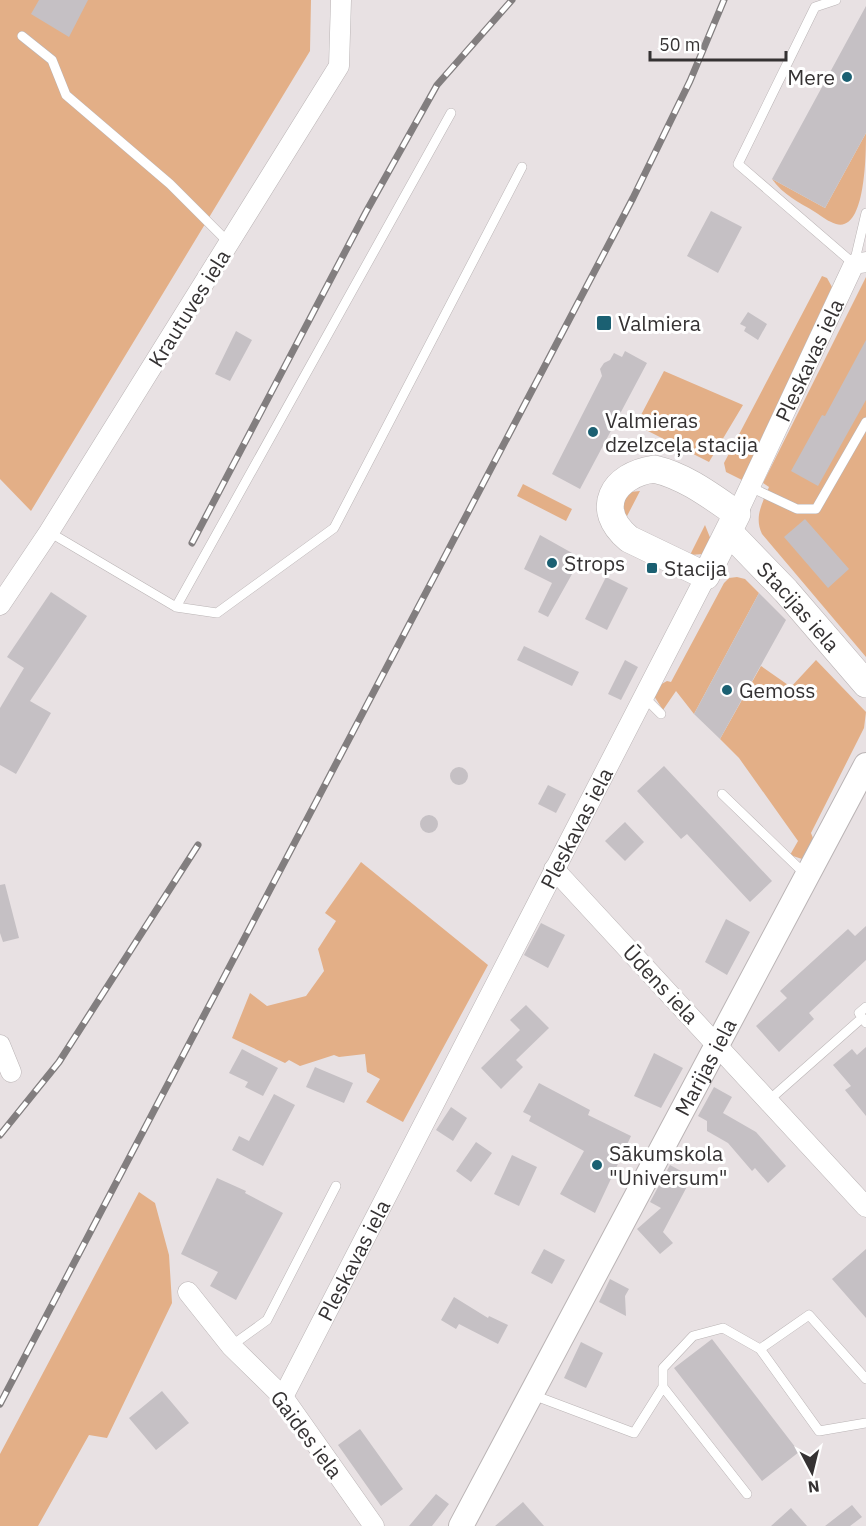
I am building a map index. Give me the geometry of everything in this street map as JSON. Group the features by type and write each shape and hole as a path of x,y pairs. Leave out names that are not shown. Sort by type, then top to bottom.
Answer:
{"main road":[{"name":"Stacijas iela","path":"706,576 629,539 618,530 610,510 616,486 626,477 640,471 654,469 669,472 703,490 866,684"},
{"name":"Pleskavas iela","path":"706,576 733,523"}],"street":[{"name":"Krautuves iela","path":"0,603 49,532 339,66 341,0"},
{"name":"Pleskavas iela","path":"733,523 860,263"},
{"name":"Pleskavas iela","path":"283,1397 706,576"},
{"name":"Marijas iela","path":"461,1526 866,765"},
{"name":"Ūdens iela","path":"554,869 866,1206"},
{"path":"0,1045 11,1072"},
{"name":"Gaides iela","path":"188,1292 231,1346 283,1397 374,1526"}],"lane":[{"path":"836,0 815,7 738,164 860,263"},
{"path":"22,36 52,60 66,95 170,184 229,243"},
{"path":"176,607 451,113"},
{"path":"49,532 176,607 217,613 334,528 522,167"},
{"path":"860,263 866,216"},
{"path":"750,487 797,509 816,509 866,422"},
{"path":"644,697 661,714"},
{"path":"722,794 807,876"},
{"path":"768,1101 864,1020 859,1013 866,1007"},
{"path":"231,1346 267,1320 336,1186"},
{"path":"760,1349 809,1315 866,1379"},
{"path":"531,1395 634,1433 663,1387 663,1368 693,1336 723,1328 760,1349 819,1431 866,1423"},
{"path":"663,1387 747,1494"}],"shaded area":[{"path":"0,0 311,0 310,51 31,511 0,479"},
{"path":"866,133 866,156 859,204 853,216 846,223 836,224 825,219 786,194 772,179 825,208"},
{"path":"822,276 827,278 832,287 742,480 726,472 724,463"},
{"path":"866,277 866,657 762,534 759,516 769,487 763,483"},
{"path":"664,371 743,405 709,462 646,430 640,423 641,415"},
{"path":"523,484 572,509 566,521 517,496"},
{"path":"640,491 625,520 621,504 630,492"},
{"path":"705,525 711,540 703,554 690,555"},
{"path":"729,578 745,579 759,593 694,714 676,691 663,710 654,696 658,686 667,681 671,682 724,583"},
{"path":"816,660 866,712 864,728 811,833 816,846 805,860 790,855 798,841 739,758 720,739 761,666 791,687"},
{"path":"361,862 488,965 403,1122 366,1102 380,1079 367,1072 365,1054 339,1057 334,1055 300,1066 289,1060 285,1063 232,1038 250,993 267,1006 306,996 324,971 318,949 336,921 325,913"},
{"path":"139,1192 155,1203 169,1255 172,1303 107,1438 89,1435 38,1526 0,1526 0,1454"}],"building":[{"path":"39,0 88,0 69,37 31,14"},
{"name":"Mere","path":"866,6 866,133 825,208 772,179"},
{"path":"711,211 742,227 718,273 687,256"},
{"path":"748,312 767,324 758,340 744,331 746,327 740,324"},
{"path":"236,331 252,340 230,381 215,374"},
{"path":"866,340 866,400 818,486 791,471 822,415 825,416"},
{"name":"Valmieras dzelzceļa stacija","path":"625,351 647,363 580,489 552,474 602,376 600,369 614,353 622,357"},
{"path":"805,519 849,569 828,588 784,537"},
{"name":"Strops","path":"540,535 581,558 548,617 538,612 552,583 524,569"},
{"path":"606,577 628,588 607,630 585,619"},
{"path":"51,592 87,616 30,701 51,713 16,774 0,765 0,708 24,668 7,657"},
{"name":"Gemoss","path":"759,593 786,620 720,739 694,714"},
{"path":"524,646 579,672 572,686 517,660"},
{"path":"625,660 638,667 621,700 608,694"},
{"path":"664,766 772,881 750,902 687,834 681,839 637,791"},
{"path":"459,767 465,770 468,776 465,782 459,785 453,782 450,776 453,770"},
{"path":"548,785 566,794 556,813 538,804"},
{"path":"429,815 435,818 438,824 435,830 429,833 423,830 420,824 423,818"},
{"path":"625,822 644,842 625,861 605,841"},
{"path":"5,884 19,938 3,942 0,933 0,885"},
{"path":"726,919 750,932 727,975 705,962"},
{"path":"541,923 565,935 548,968 524,955"},
{"path":"866,926 866,960 809,1013 814,1019 779,1052 756,1026 787,998 780,991 848,929 855,936"},
{"path":"526,1005 549,1028 516,1060 523,1067 501,1089 481,1068 520,1030 510,1020"},
{"path":"866,1047 866,1116 845,1090 851,1086 833,1065 852,1049 857,1055"},
{"path":"242,1049 278,1068 263,1096 245,1087 248,1082 229,1073"},
{"path":"654,1053 683,1068 661,1108 634,1096"},
{"path":"315,1067 353,1083 344,1103 306,1087"},
{"path":"539,1083 590,1110 588,1115 631,1136 595,1213 560,1194 584,1151 529,1121 531,1116 523,1112"},
{"path":"714,1087 732,1097 723,1113 756,1132 786,1166 768,1183 755,1168 752,1171 728,1143 707,1131 707,1121 698,1116"},
{"path":"274,1094 295,1105 263,1166 232,1150 239,1136 249,1141"},
{"path":"451,1107 467,1118 453,1141 436,1130"},
{"path":"476,1142 492,1153 471,1182 456,1171"},
{"path":"512,1155 537,1167 519,1206 494,1194"},
{"path":"670,1165 692,1177 663,1232 673,1243 660,1254 637,1229 661,1208 650,1202"},
{"path":"217,1178 246,1191 245,1193 283,1213 236,1300 210,1286 218,1272 181,1254"},
{"path":"544,1249 565,1260 552,1284 531,1273"},
{"path":"866,1249 866,1318 832,1279"},
{"path":"610,1279 629,1289 625,1296 626,1316 599,1302"},
{"path":"454,1297 488,1318 489,1316 508,1325 498,1344 459,1324 456,1329 441,1320"},
{"path":"712,1339 799,1452 762,1481 674,1368"},
{"path":"581,1342 603,1353 586,1388 564,1378"},
{"path":"162,1391 189,1423 156,1450 129,1418"},
{"path":"360,1429 403,1489 381,1506 338,1445"},
{"path":"436,1494 449,1504 432,1526 409,1526"},
{"path":"523,1502 544,1526 495,1526"},
{"path":"852,1505 862,1517 850,1526 825,1526"},
{"path":"791,1508 807,1526 771,1526"}],"railway":[{"path":"192,543 366,212 437,85 512,0"},
{"path":"0,1404 633,198 690,81 724,0"},
{"path":"0,1135 59,1062 198,845"}],"place":[{"name":"Mere","path":"847,77"},
{"name":"Valmiera","path":"604,323"},
{"name":"Valmieras dzelzceļa stacija","path":"593,432"},
{"name":"Strops","path":"552,563"},
{"name":"Stacija","path":"652,568"},
{"name":"Gemoss","path":"727,690"},
{"name":"Sākumskola \"Universum\"","path":"597,1165"}]}
